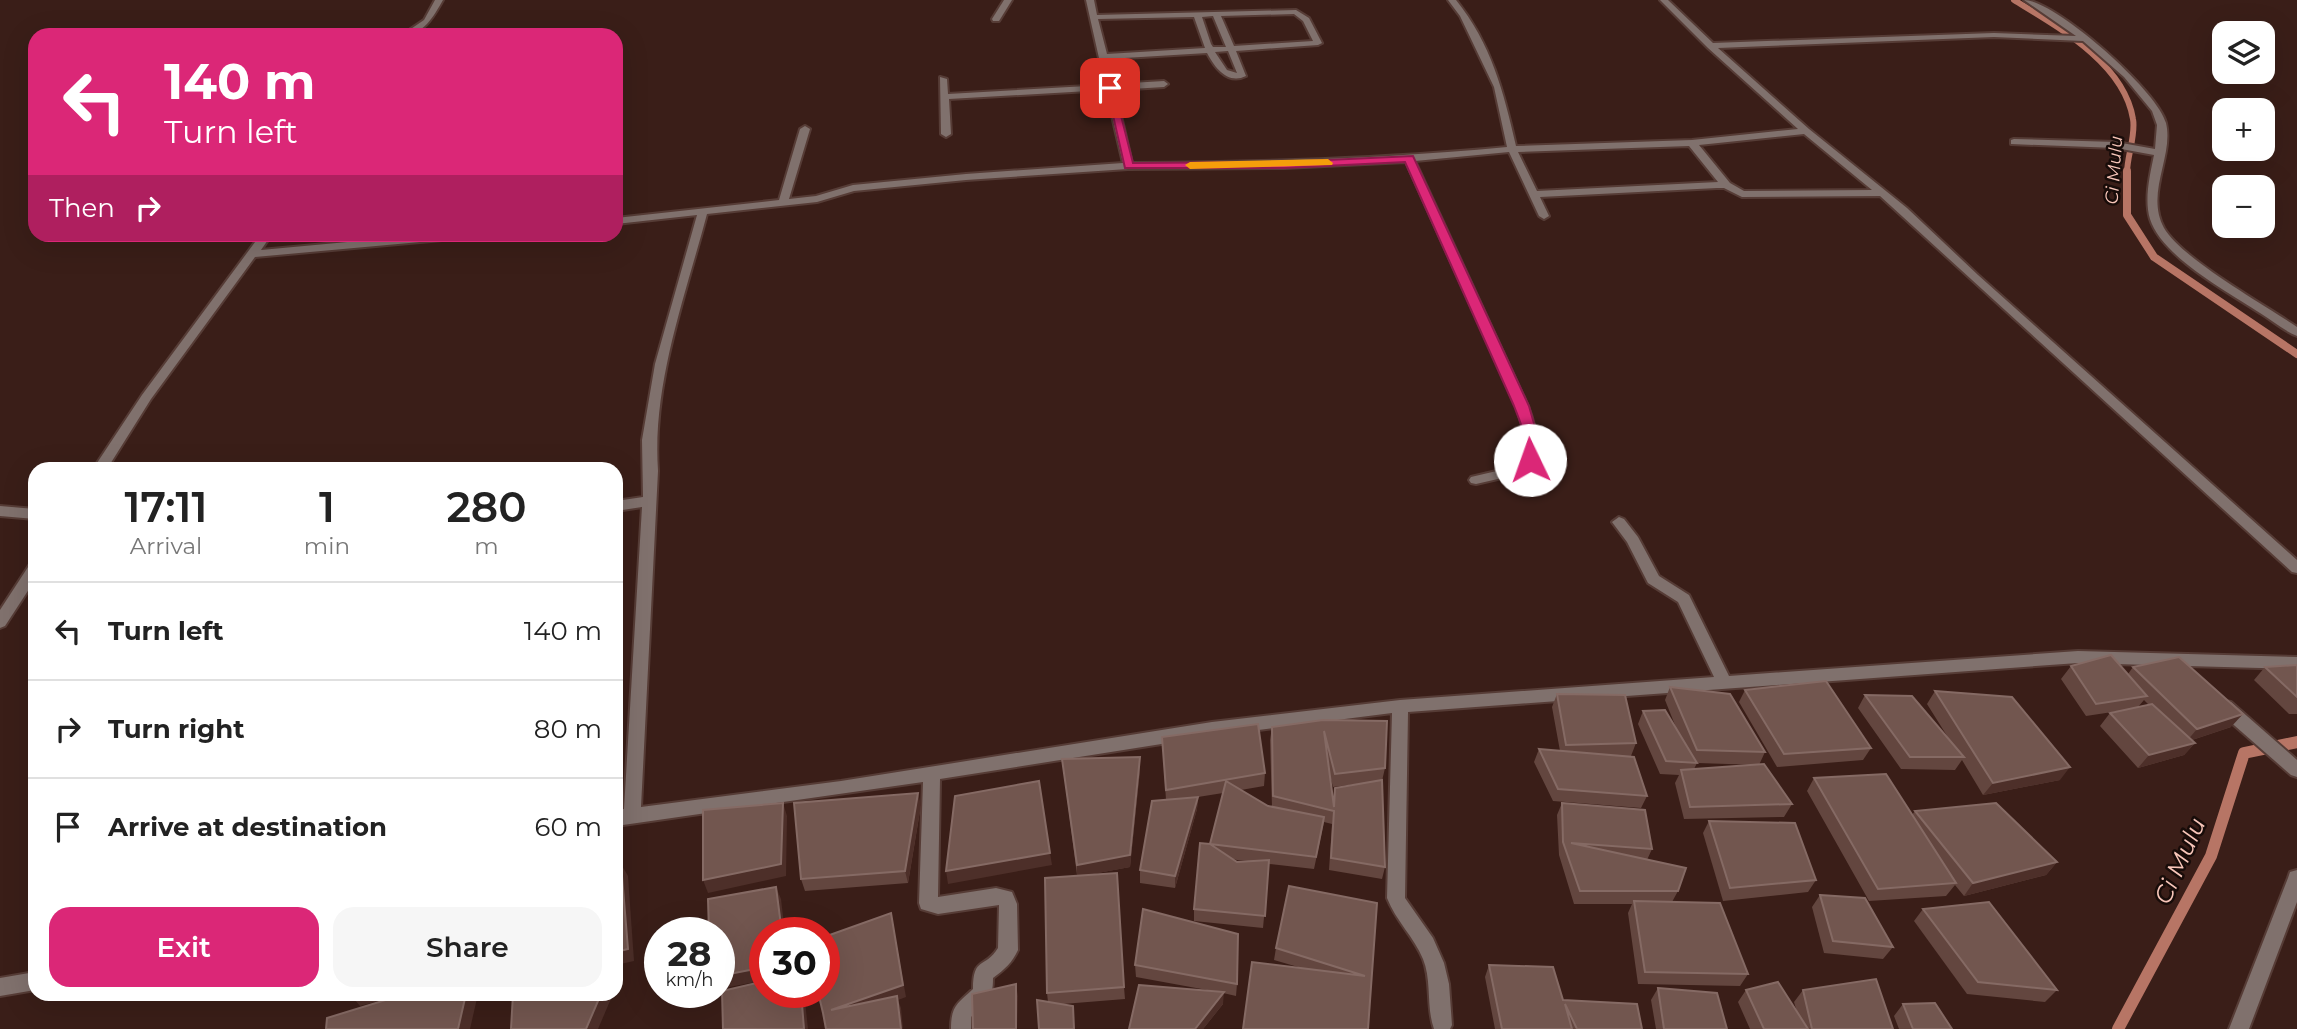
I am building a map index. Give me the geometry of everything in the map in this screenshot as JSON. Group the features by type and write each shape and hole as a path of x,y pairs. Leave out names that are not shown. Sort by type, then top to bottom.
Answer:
{"street":[{"path":"416,28 427,20 439,0"},
{"path":"996,19 1008,0"},
{"path":"1090,0 1128,166"},
{"path":"1452,0 1473,31 1498,87 1512,149 1544,216"},
{"path":"1664,0 1710,46 1806,131 1883,192 2297,568"},
{"path":"2028,0 2088,40 2156,107 2162,123 2153,195 2161,232 2188,256 2297,332"},
{"path":"2039,5 2050,0"},
{"path":"1093,17 1298,12 1318,43 1104,57"},
{"path":"1198,14 1211,51 1228,76 1242,76 1216,14"},
{"path":"1710,46 1994,35 2088,40"},
{"path":"943,79 946,134"},
{"path":"945,97 1164,85"},
{"path":"783,203 805,129"},
{"path":"623,220 824,198 853,188 1128,166 1284,165 1409,159 1512,149 1692,143 1806,131"},
{"path":"2014,142 2116,145 2159,153"},
{"path":"1692,143 1726,185 1742,194 1883,192"},
{"path":"1409,159 1522,406 1532,436 1534,448 1523,469 1476,480"},
{"path":"1535,194 1726,185"},
{"path":"703,211 661,364 649,440 649,501 624,817 932,774 1212,729 1400,706 2078,656 2297,663"},
{"path":"105,462 146,398 262,242"},
{"path":"254,254 387,242"},
{"path":"623,505 649,501"},
{"path":"0,512 28,514"},
{"path":"1619,522 1633,540 1653,579 1684,599 1724,682"},
{"path":"0,622 28,579"},
{"path":"2172,659 2191,676"},
{"path":"2214,696 2297,770"},
{"path":"1400,706 1396,898 1402,916 1427,945 1438,972 1442,1025"},
{"path":"932,774 928,903 938,906 996,896 1005,898 1008,904 1009,950 1002,960 983,973 984,993 961,1013 961,1029"},
{"path":"2239,1029 2297,878"},
{"path":"0,987 28,982"}],"building":[{"path":"2111,655 2147,696 2096,704 2071,666"},
{"path":"2179,657 2243,714 2197,729 2133,667"},
{"path":"2297,665 2297,697 2265,667"},
{"path":"1826,681 1871,748 1784,754 1745,690"},
{"path":"1670,687 1730,694 1765,752 1697,750"},
{"path":"1935,691 2012,697 2070,767 1993,783"},
{"path":"1557,694 1625,695 1636,743 1566,745"},
{"path":"1865,695 1912,696 1964,757 1910,757"},
{"path":"2152,704 2195,743 2149,755 2110,713"},
{"path":"1665,710 1697,763 1666,761 1643,711"},
{"path":"1323,720 1387,721 1385,768 1335,774 1324,731 1334,807 1335,788 1382,780 1385,867 1331,858 1334,811 1273,796 1272,727"},
{"path":"1258,724 1265,773 1166,790 1162,737"},
{"path":"1539,749 1634,757 1647,796 1558,789"},
{"path":"1140,757 1130,855 1077,865 1062,759"},
{"path":"1764,764 1792,804 1690,807 1681,770"},
{"path":"1886,774 1956,883 1878,889 1814,778"},
{"path":"1039,781 1050,853 946,871 955,796"},
{"path":"1226,781 1268,806 1324,817 1316,857 1210,844"},
{"path":"918,793 905,871 801,879 794,803"},
{"path":"1198,797 1175,876 1140,870 1152,801"},
{"path":"783,803 781,864 703,880 703,810"},
{"path":"1562,803 1645,810 1652,849 1571,843 1686,868 1678,891 1580,891 1563,842"},
{"path":"1996,803 2057,862 1973,883 1915,811"},
{"path":"1709,821 1795,823 1816,880 1730,888"},
{"path":"1200,843 1210,844 1237,862 1269,860 1265,916 1194,909"},
{"path":"1117,873 1124,987 1047,993 1045,878"},
{"path":"1289,886 1377,903 1368,1029 1243,1029 1252,962 1365,976 1276,948"},
{"path":"776,887 780,917 749,917 749,970 735,973 735,917 709,917 708,899"},
{"path":"623,888 628,949 623,950"},
{"path":"1820,895 1865,898 1893,947 1833,941"},
{"path":"1634,901 1720,903 1748,974 1645,972"},
{"path":"1989,902 2057,990 1978,982 1923,909"},
{"path":"1143,909 1238,934 1237,984 1135,965"},
{"path":"891,913 903,985 840,1007 840,931"},
{"path":"1489,965 1553,967 1563,1000 1637,1004 1642,1029 1577,1029 1565,1004 1572,1029 1502,1029"},
{"path":"1876,979 1893,1029 1812,1029 1803,990"},
{"path":"1778,982 1808,1029 1764,1029 1746,990"},
{"path":"1016,984 1016,1029 973,1029 972,994"},
{"path":"749,985 749,1008 802,1008 804,1029 723,1029 722,1008 735,1008 735,988"},
{"path":"1139,985 1224,992 1195,1029 1129,1029"},
{"path":"1658,988 1717,993 1727,1029 1664,1029"},
{"path":"897,996 901,1029 826,1029 821,1008 837,1008 831,1010"},
{"path":"1037,1000 1073,1006 1074,1029 1039,1029"},
{"path":"382,1001 464,1001 458,1029 326,1029 327,1018"},
{"path":"513,1001 598,1001 586,1029 511,1029"},
{"path":"1935,1003 1952,1029 1913,1029 1903,1004"}],"waterway":[{"name":"Ci Mulu","path":"2014,0 2087,49 2117,81 2127,99 2133,119 2127,173"},
{"name":"Ci Mulu","path":"2127,173 2127,215 2154,257 2297,354"},
{"name":"Ci Mulu","path":"2118,1029 2211,856 2244,753 2297,742"}],"slow traffic":[{"path":"1190,165 1328,163"}],"route":[{"path":"1110,88 1128,166 1284,165 1409,159 1522,406 1534,448 1530,460"}]}
